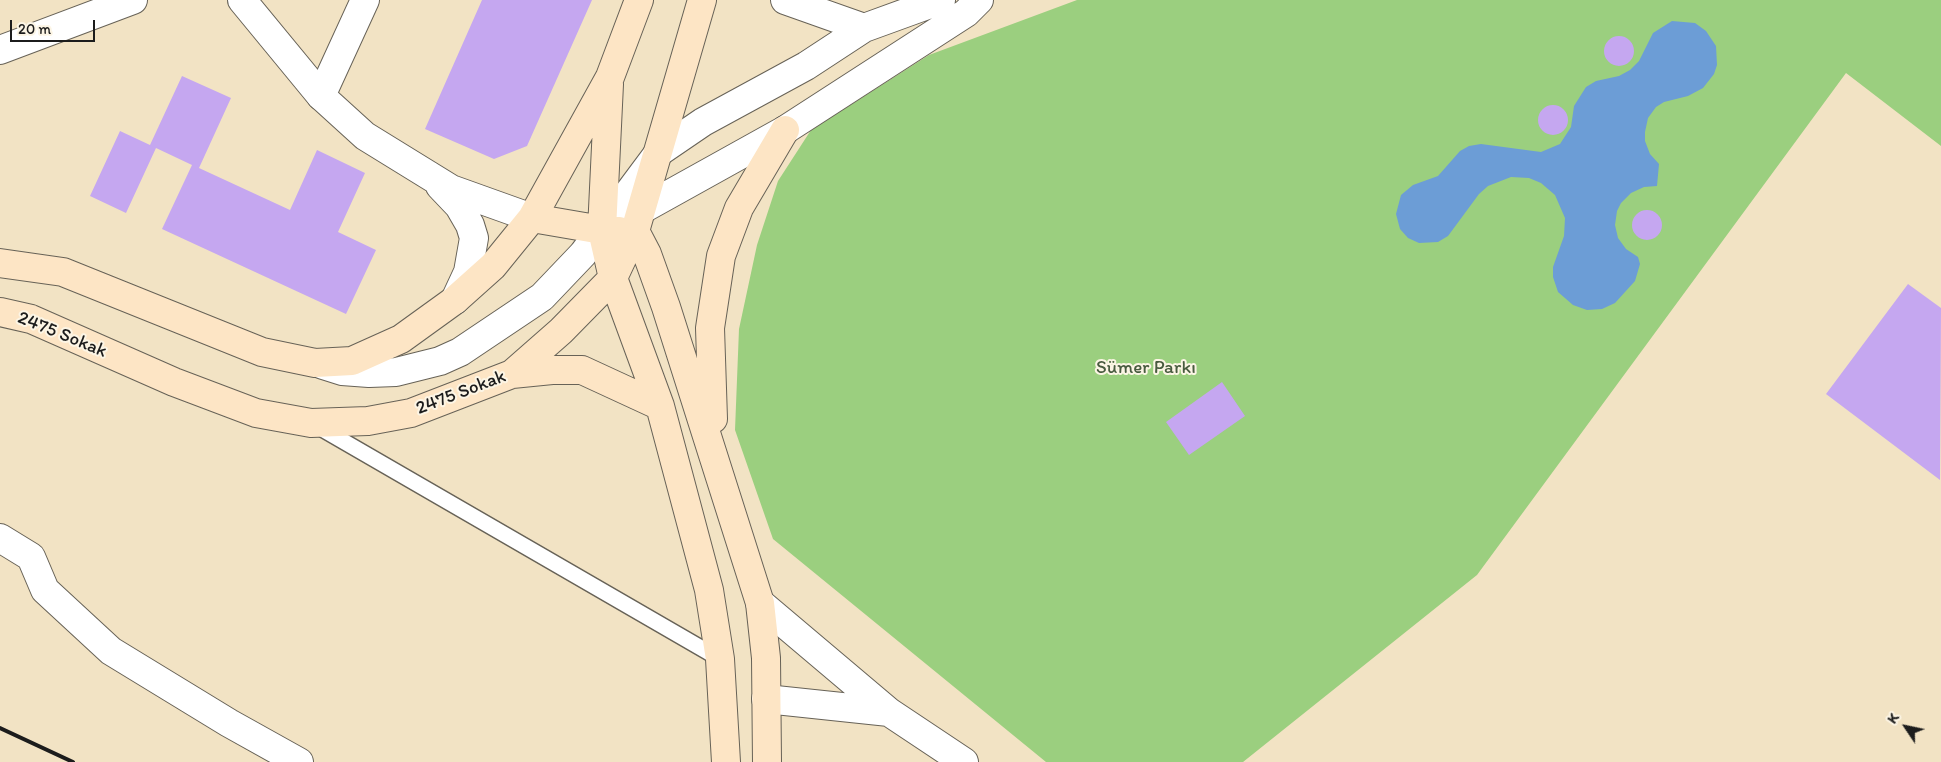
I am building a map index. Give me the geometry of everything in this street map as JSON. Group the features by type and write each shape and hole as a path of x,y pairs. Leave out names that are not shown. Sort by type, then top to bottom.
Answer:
{"main road":[{"path":"0,263 63,272 262,352 315,364 352,361 401,339 455,300 493,266 532,218 610,77 639,0"},
{"name":"2475 Sokak","path":"0,312 31,319 174,382 256,413 312,423 368,421 411,413 512,374 561,331 613,278 638,220 702,0"},
{"path":"610,77 602,230 613,278 660,406 709,590 720,659 726,762"},
{"path":"717,465 710,396 710,328 721,256 739,208 785,130"},
{"path":"532,218 602,230 638,220 647,254 666,307 760,603 766,658 767,762"},
{"path":"512,374 552,370 582,370 660,406"}],"street":[{"path":"0,50 133,0"},
{"path":"242,0 321,96 365,136 452,189 532,218"},
{"path":"321,96 365,0"},
{"path":"785,0 864,28"},
{"path":"638,220 785,130 966,13 979,0"},
{"path":"315,364 360,372 396,372 440,361 460,352 542,297 583,254 659,152 704,122 806,66 864,28 935,1"},
{"path":"432,178 459,206 470,224 474,238 468,272 455,300"},
{"path":"0,538 31,557 45,590 111,651 229,723 299,762"},
{"path":"760,603 889,712 964,762"},
{"path":"766,699 889,712"}],"lane":[{"path":"312,423 720,659"}],"green space":[{"name":"Sümer Parkı","path":"1077,0 1941,0 1941,146 1846,73 1477,575 1243,762 1046,762 773,539 735,430 739,329 757,245 778,181 811,130 929,55"}],"water":[{"path":"1672,21 1695,23 1706,31 1716,46 1717,65 1714,74 1703,88 1688,96 1664,102 1656,107 1648,118 1645,141 1650,154 1659,164 1657,186 1644,187 1631,193 1621,203 1617,211 1615,225 1618,238 1626,249 1638,257 1640,264 1635,281 1615,303 1602,309 1587,310 1573,305 1558,292 1553,277 1553,267 1564,236 1565,218 1555,195 1541,183 1529,178 1511,177 1488,186 1479,194 1448,236 1438,242 1419,243 1408,238 1400,229 1396,214 1401,195 1413,185 1438,176 1460,151 1469,146 1481,144 1541,152 1560,144 1571,127 1574,106 1586,87 1596,81 1619,76 1630,70 1639,61 1653,33"}],"building":[{"path":"482,0 592,0 527,146 494,159 425,129"},
{"path":"1619,36 1630,40 1634,51 1630,62 1619,66 1608,62 1604,51 1608,40"},
{"path":"182,76 231,98 199,168 290,210 317,150 365,173 338,232 376,250 346,314 162,229 192,165 156,148 126,213 90,196 120,131 150,145"},
{"path":"1553,105 1559,106 1567,114 1567,126 1559,134 1553,135 1547,134 1539,126 1538,120 1539,114 1547,106"},
{"path":"1647,210 1653,211 1661,219 1661,231 1653,239 1647,240 1641,239 1633,231 1632,225 1633,219 1641,211"},
{"path":"1908,284 1941,308 1940,480 1826,394"},
{"path":"1222,382 1245,416 1189,455 1166,422"}],"railway":[{"path":"0,728 73,762"}]}
